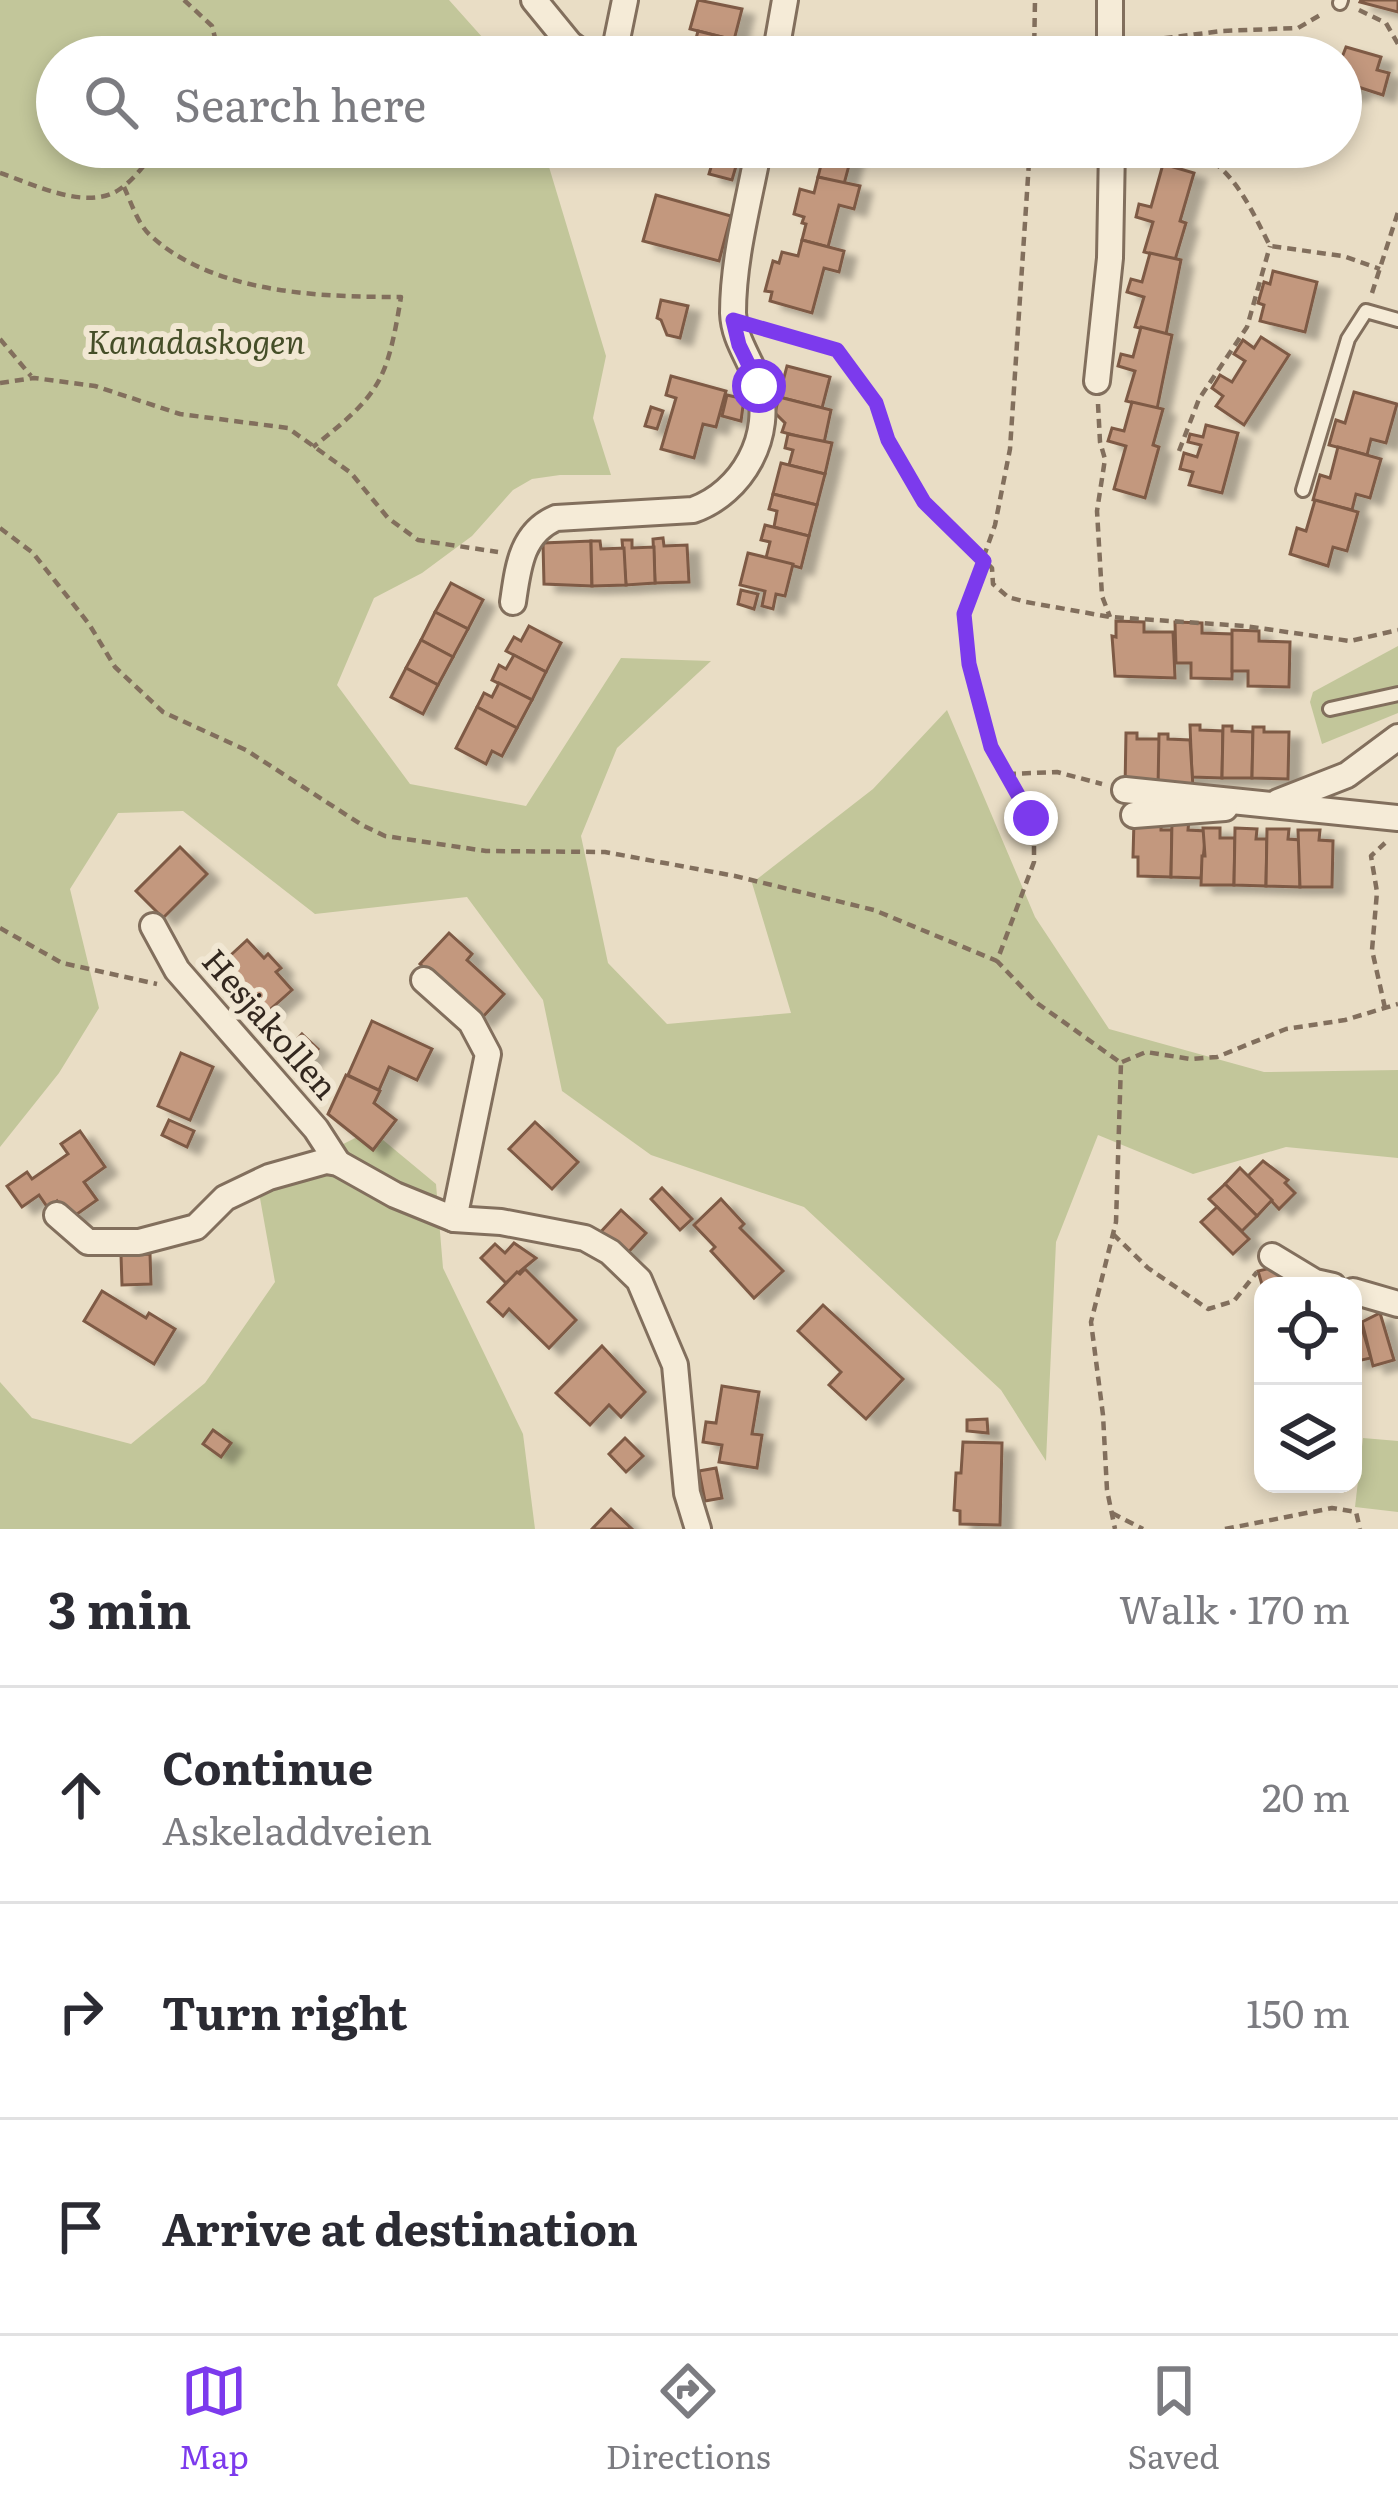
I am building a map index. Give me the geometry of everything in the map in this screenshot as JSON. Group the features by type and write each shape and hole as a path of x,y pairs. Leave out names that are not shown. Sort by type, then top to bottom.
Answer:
{"street":[{"path":"534,0 563,36"},
{"path":"618,36 625,0"},
{"path":"779,36 785,0"},
{"path":"1110,0 1110,36"},
{"path":"513,602 522,554 531,535 556,518 692,510 714,503 748,468 761,416 759,386 733,320 734,285 755,168"},
{"path":"1097,381 1110,258 1112,168"},
{"path":"1276,802 1347,775 1398,737"},
{"path":"1125,790 1398,818"},
{"path":"1134,815 1222,810 1232,803"},
{"name":"Hesjakollen","path":"153,926 178,970 316,1129 338,1163 395,1196 454,1219 501,1222 585,1238 610,1252 640,1280 675,1365 687,1493 698,1529"},
{"path":"424,980 471,1022 488,1054 454,1219"},
{"path":"57,1215 88,1242 139,1242 196,1227 225,1198 269,1177 326,1161 338,1163"},
{"path":"1272,1256 1307,1277"},
{"path":"1362,1294 1398,1304"}],"lane":[{"path":"1303,490 1348,339 1366,311 1398,320"},
{"path":"1330,710 1398,694"}],"path":[{"path":"184,0 212,26 215,36"},
{"path":"1034,36 1035,0"},
{"path":"1194,36 1298,28 1341,2 1386,23 1398,44"},
{"path":"0,173 86,199 109,196 141,168"},
{"path":"997,962 1035,850 1027,807 986,734 964,626 1012,436 1029,168"},
{"path":"1179,451 1199,399 1247,327 1270,246 1223,168"},
{"path":"124,187 147,233 181,258 256,287 334,297 401,297 383,378 357,412 313,447"},
{"path":"1366,311 1398,212"},
{"path":"1270,246 1343,256 1380,269"},
{"path":"733,320 837,350 876,403 888,440 924,502 992,568 993,584 1008,597 1110,616 1245,626 1350,641 1398,630"},
{"path":"0,339 34,378"},
{"path":"0,383 34,378 94,386 180,414 288,428 351,473 388,518 418,540 522,554"},
{"path":"1097,381 1105,459 1097,511 1102,596 1110,616"},
{"path":"0,528 33,553 89,624 115,668 163,712 246,750 385,836 486,851 605,852 874,910 997,962 1037,1003 1121,1063"},
{"path":"1007,774 1057,772 1125,790"},
{"path":"1385,1008 1372,950 1377,892 1371,856 1398,830"},
{"path":"0,928 62,963 197,992"},
{"path":"1121,1063 1146,1052 1217,1058 1286,1029 1345,1020 1398,1004"},
{"path":"1115,1529 1090,1322 1113,1234 1121,1063"},
{"path":"1113,1234 1148,1268 1208,1309 1234,1301 1272,1256"},
{"path":"1225,1529 1332,1508 1356,1512 1360,1529"},
{"path":"1112,1513 1143,1529"}],"green space":[{"name":"Kanadaskogen","path":"0,0 449,0 481,36 36,36 36,168 549,168 606,356 593,418 611,475 532,479 513,490 472,536 422,573 374,598 337,685 410,784 526,806 621,658 711,661 617,748 581,836 608,963 667,1024 791,1013 752,883 873,789 947,710 1035,917 1109,1029 1264,1072 1398,1070 1398,1158 1286,1147 1193,1174 1098,1135 1056,1242 1046,1461 1001,1390 804,1207 651,1155 562,1091 543,1000 467,897 315,914 183,811 118,813 70,889 99,1008 59,1073 0,1147"},
{"path":"1398,646 1398,713 1322,744 1310,702 1313,692"},
{"path":"371,1130 436,1184 443,1268 523,1434 535,1529 0,1529 0,1382 32,1418 131,1444 205,1383 275,1282 258,1187"},
{"path":"1363,1438 1398,1441 1398,1512 1355,1507 1357,1493 1362,1493"}],"building":[{"path":"698,0 742,9 735,36 690,29"},
{"path":"1398,0 1398,12 1360,2"},
{"path":"1362,52 1381,57 1377,70 1389,73 1383,95 1362,88"},
{"path":"711,168 736,168 732,180 709,174"},
{"path":"820,168 848,168 844,184 818,177"},
{"path":"1162,168 1194,173 1175,260 1144,252 1153,222 1136,217 1139,204 1151,207"},
{"path":"818,177 860,186 854,209 839,205 828,247 802,240 804,217 794,214 800,189 814,193"},
{"path":"656,195 731,216 719,261 643,241"},
{"path":"802,240 844,251 839,272 824,268 812,313 770,301 772,292 765,291 773,261 779,263 782,252 798,256"},
{"path":"1150,253 1181,260 1166,334 1135,327 1144,297 1127,292 1131,279 1142,282"},
{"path":"1273,271 1317,282 1305,332 1260,321 1264,305 1258,303"},
{"path":"661,300 688,306 680,338 667,335 657,318"},
{"path":"1141,327 1172,335 1157,409 1126,401 1135,371 1118,366 1121,354 1133,357"},
{"path":"1261,337 1289,355 1244,425 1216,406 1223,396 1212,388 1220,375 1232,382 1245,361 1234,354 1243,340 1254,348"},
{"path":"787,366 830,377 822,408 779,397"},
{"path":"671,376 726,391 716,427 703,424 694,458 661,449 676,398 666,395"},
{"path":"1354,392 1397,404 1386,443 1371,439 1367,455 1329,445 1336,420 1345,423"},
{"path":"727,395 744,399 741,421 722,416"},
{"path":"779,397 831,410 824,443 782,432 785,423 775,413"},
{"path":"1132,402 1163,409 1153,445 1159,447 1145,498 1114,489 1126,446 1108,441 1112,428 1124,431"},
{"path":"651,407 663,411 657,429 645,426"},
{"path":"1206,425 1238,433 1222,493 1189,485 1193,472 1180,469 1184,453 1197,457 1201,445 1188,442 1190,434 1203,437"},
{"path":"788,434 832,443 825,474 789,465 793,450 785,448"},
{"path":"1338,447 1381,459 1370,498 1356,494 1352,510 1313,500 1320,475 1330,478"},
{"path":"781,463 825,474 817,505 773,494"},
{"path":"773,494 817,505 809,536 774,527 777,511 769,509"},
{"path":"1315,500 1358,512 1347,551 1333,547 1328,566 1290,554 1297,528 1306,531"},
{"path":"765,525 809,536 801,568 766,558 770,542 761,540"},
{"path":"663,538 664,546 687,545 689,582 655,583 653,539"},
{"path":"622,540 632,540 632,548 654,547 655,583 626,585"},
{"path":"591,541 592,586 544,584 543,543"},
{"path":"591,541 600,541 601,549 624,548 626,585 592,586"},
{"path":"748,553 793,564 785,596 776,594 773,609 762,606 765,591 740,585"},
{"path":"451,583 483,600 468,629 435,612"},
{"path":"741,590 758,594 754,609 738,604"},
{"path":"435,612 468,629 453,657 421,640"},
{"path":"1116,621 1144,622 1144,632 1173,632 1175,678 1115,676 1112,636 1116,637"},
{"path":"1175,622 1202,623 1202,633 1233,634 1232,679 1191,678 1191,663 1176,663"},
{"path":"529,626 561,643 546,672 506,651 514,637 521,641"},
{"path":"1232,630 1259,631 1259,641 1290,642 1289,687 1248,686 1248,671 1232,671"},
{"path":"421,640 453,657 438,685 406,668"},
{"path":"514,655 546,672 532,700 492,680 499,665 506,669"},
{"path":"406,668 438,685 423,714 391,697"},
{"path":"499,683 532,700 517,728 477,707 484,693 492,697"},
{"path":"477,707 517,728 502,756 492,751 486,764 456,748"},
{"path":"1190,725 1223,731 1222,778 1192,777"},
{"path":"1223,726 1253,732 1252,778 1222,778"},
{"path":"1253,727 1289,732 1288,779 1252,778"},
{"path":"1126,733 1137,733 1137,739 1160,739 1158,789 1125,788"},
{"path":"1159,734 1190,740 1193,787 1158,789"},
{"path":"1161,819 1161,830 1172,830 1171,877 1138,876 1138,857 1133,857 1134,820"},
{"path":"1172,820 1189,820 1188,830 1206,831 1201,878 1171,877"},
{"path":"1203,828 1220,828 1220,838 1235,838 1234,885 1201,885"},
{"path":"1235,828 1257,829 1256,839 1267,839 1266,886 1234,885"},
{"path":"1267,829 1289,829 1288,839 1301,840 1300,887 1266,886"},
{"path":"1298,830 1320,830 1319,840 1333,841 1332,887 1300,887"},
{"path":"180,847 207,874 163,918 136,891"},
{"path":"449,933 472,954 467,960 504,994 480,1020 420,964"},
{"path":"247,940 281,968 276,972 292,990 265,1014 249,997 244,1001 220,965"},
{"path":"372,1021 432,1049 417,1080 389,1067 379,1090 348,1075"},
{"path":"302,1034 318,1049 299,1070 283,1055 289,1043"},
{"path":"181,1053 213,1067 190,1120 158,1106"},
{"path":"346,1075 380,1091 374,1103 396,1120 373,1150 328,1114"},
{"path":"169,1120 194,1131 187,1147 162,1135"},
{"path":"535,1122 578,1162 552,1189 509,1149"},
{"path":"80,1131 105,1167 84,1182 97,1200 70,1219 57,1201 48,1208 39,1195 22,1207 7,1186 27,1172 32,1179 68,1154 61,1144"},
{"path":"1263,1161 1288,1180 1285,1183 1295,1193 1279,1209 1248,1176"},
{"path":"1240,1168 1272,1200 1257,1216 1225,1184"},
{"path":"1225,1184 1257,1216 1242,1231 1209,1199"},
{"path":"662,1188 692,1219 680,1230 651,1199"},
{"path":"721,1199 744,1224 740,1228 783,1271 754,1298 694,1225"},
{"path":"1217,1207 1249,1239 1233,1254 1201,1222"},
{"path":"621,1210 646,1233 622,1259 597,1236"},
{"path":"514,1243 536,1258 506,1283 481,1258 495,1244 505,1253"},
{"path":"150,1254 151,1284 122,1285 121,1255"},
{"path":"1275,1267 1280,1277 1260,1277 1258,1271"},
{"path":"525,1269 576,1320 549,1348 509,1309 503,1316 488,1302"},
{"path":"102,1291 146,1318 149,1313 175,1329 154,1364 84,1321"},
{"path":"823,1305 903,1379 866,1419 829,1385 841,1372 798,1331"},
{"path":"1380,1313 1394,1360 1373,1366 1362,1322"},
{"path":"1362,1328 1371,1358 1362,1360"},
{"path":"602,1346 645,1392 621,1417 609,1405 590,1425 556,1393"},
{"path":"722,1386 759,1392 752,1434 762,1435 757,1468 719,1462 722,1445 703,1442 706,1422 716,1423"},
{"path":"987,1419 988,1433 967,1431 967,1420"},
{"path":"213,1430 231,1443 221,1457 203,1444"},
{"path":"625,1438 643,1456 626,1472 609,1454"},
{"path":"963,1442 1002,1443 1000,1525 960,1524 960,1511 954,1510"},
{"path":"716,1468 722,1498 705,1501 699,1471"},
{"path":"611,1509 632,1529 592,1529"}],"route":[{"path":"759,386 733,320 837,350 876,403 888,440 924,502 984,561 964,614 969,664 991,747 1031,818"}]}
